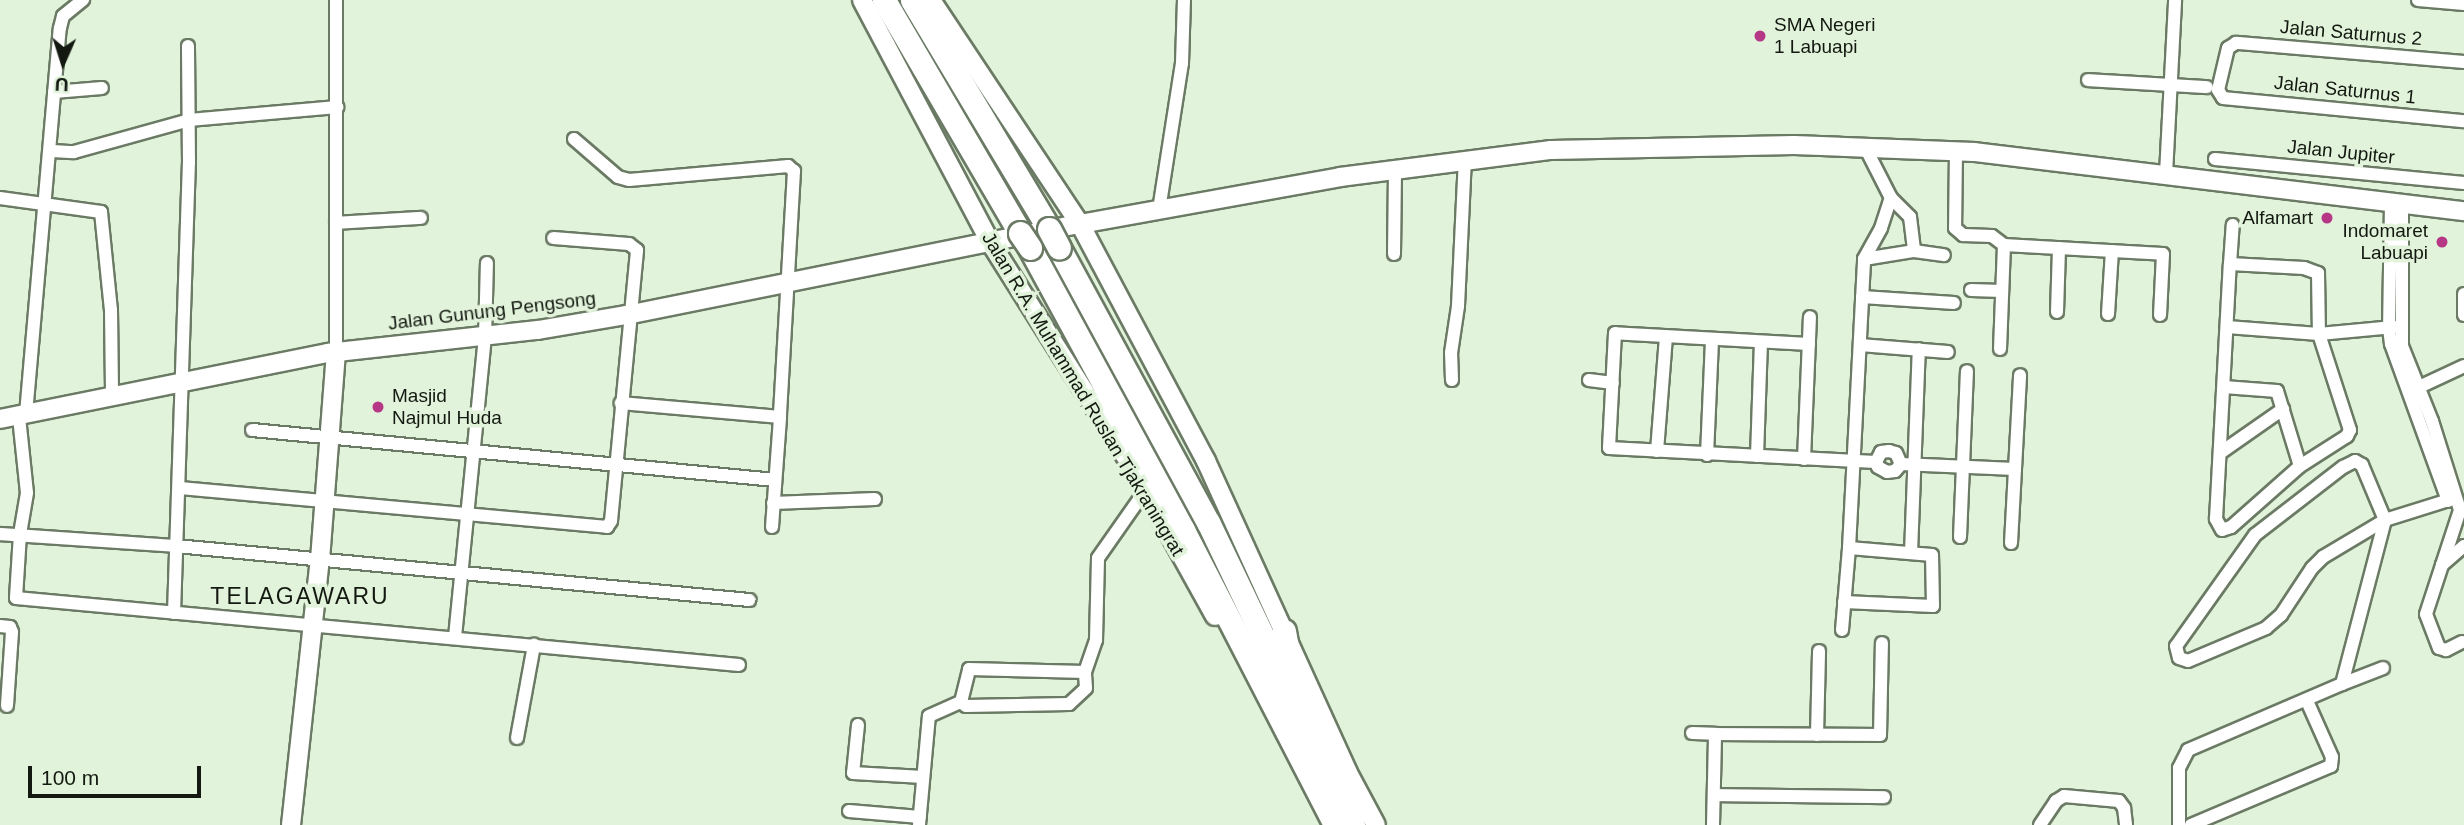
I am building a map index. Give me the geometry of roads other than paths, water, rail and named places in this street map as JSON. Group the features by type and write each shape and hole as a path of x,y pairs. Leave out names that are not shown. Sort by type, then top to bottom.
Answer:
{"highway":[{"name":"Jalan R.A. Muhammad Ruslan Tjakraningrat","path":"884,0 1025,240 1183,530 1280,724 1311,777 1325,821"},
{"name":"Jalan R.A. Muhammad Ruslan Tjakraningrat","path":"912,0 1054,238 1208,522 1353,825"},
{"path":"1284,631 1296,706"},
{"path":"1257,690 1280,724"},
{"path":"1317,750 1347,771"}],"street":[{"path":"83,0 63,16 54,92 52,151 23,416 27,494 20,534 16,598 739,665"},
{"path":"291,825 320,560 336,352 337,0"},
{"name":"Jalan R.A. Muhammad Ruslan Tjakraningrat","path":"862,0 990,242 1145,491 1257,690 1325,821"},
{"path":"931,0 1080,225 1206,461 1347,771 1376,825"},
{"path":"1159,210 1182,63 1184,0"},
{"path":"2166,174 2175,0"},
{"path":"2418,0 2464,4"},
{"name":"Jalan Saturnus 2","path":"2223,98 2217,90 2228,48 2235,43 2464,62"},
{"path":"174,613 180,488 189,120 188,46"},
{"path":"2088,80 2207,87"},
{"path":"54,92 102,88"},
{"name":"Jalan Saturnus 1","path":"2223,98 2464,121"},
{"path":"52,151 74,152 189,120 337,107"},
{"path":"574,139 618,177 629,180 702,171 793,168 772,527"},
{"name":"Jalan Gunung Pengsong","path":"0,419 336,352 485,337 631,314 990,242 1395,168 1551,150 1794,145 1956,151 2464,211"},
{"path":"1865,146 1891,198 1910,216 1913,251"},
{"path":"1956,151 1955,228 1964,234 1992,236 2004,245 2164,254 2160,315"},
{"name":"Jalan Jupiter","path":"2215,159 2464,183"},
{"path":"1452,380 1451,353 1458,306 1465,160"},
{"path":"1394,254 1395,168"},
{"path":"0,198 99,210 102,214 111,310 112,397"},
{"path":"1842,630 1849,548 1864,259 1881,228 1891,198"},
{"path":"2396,204 2394,327 2391,344 2427,423"},
{"path":"337,223 421,218"},
{"path":"2230,264 2317,271 2320,279 2319,334 2350,430 2347,436 2300,466 2231,527 2222,530 2216,519 2230,264 2233,225"},
{"path":"180,488 605,528 611,521 637,250 634,246 553,238"},
{"path":"2000,349 2004,245"},
{"path":"2057,313 2059,248"},
{"path":"1864,259 1913,251 1944,255"},
{"path":"2108,314 2112,251"},
{"path":"455,637 485,337 487,263"},
{"path":"1971,290 2002,291"},
{"path":"2464,294 2464,315"},
{"path":"1862,297 1954,303"},
{"path":"1804,459 1810,317"},
{"path":"2227,327 2319,334 2394,327"},
{"path":"2394,327 2457,505 2442,565 2432,589 2426,620 2441,649 2462,642"},
{"path":"1809,344 1615,332 1609,448 1876,462 1878,467 1887,472 1907,464 2015,469"},
{"path":"1657,451 1666,337"},
{"path":"1707,455 1712,340"},
{"path":"1757,456 1761,342"},
{"path":"1860,345 1948,352"},
{"path":"1911,553 1907,464 1919,349"},
{"path":"2417,388 2464,366"},
{"path":"1960,537 1967,371"},
{"path":"2011,543 2020,374"},
{"path":"1589,380 1613,383"},
{"path":"2224,387 2272,389 2278,393 2300,466"},
{"path":"621,403 780,417"},
{"path":"2220,453 2283,409"},
{"path":"252,430 775,480"},
{"path":"2342,684 2385,520 2362,464 2350,463 2255,535 2176,646 2176,653 2188,661 2266,628 2281,615 2316,563 2385,520 2457,505"},
{"path":"961,702 966,706 1069,704 1086,688 1085,672 1096,640 1098,558 1145,491"},
{"path":"774,503 875,499"},
{"path":"0,534 176,546 749,600"},
{"path":"2442,565 2464,546"},
{"path":"1844,602 1933,606 1932,555 1849,548"},
{"path":"0,626 10,627 12,632 8,706"},
{"path":"1692,733 1880,735 1882,643"},
{"path":"517,738 534,645"},
{"path":"1817,734 1819,651"},
{"path":"2179,825 2179,768 2188,750 2383,668"},
{"path":"961,702 969,669 1085,672"},
{"path":"2191,825 2330,766 2330,752 2307,701"},
{"path":"849,811 919,821 929,716 961,702"},
{"path":"858,724 853,773 923,777"},
{"path":"1713,825 1715,734"},
{"path":"1714,795 1884,797"},
{"path":"2040,825 2056,801 2064,796 2119,801 2124,808 2126,825"}],"place":[{"name":"SMA Negeri 1 Labuapi","path":"1760,36"},
{"name":"Alfamart","path":"2327,218"},
{"name":"Indomaret Labuapi","path":"2442,242"},
{"name":"Masjid Najmul Huda","path":"378,407"}],"district":[{"name":"TELAGAWARU","path":"300,596"}]}
